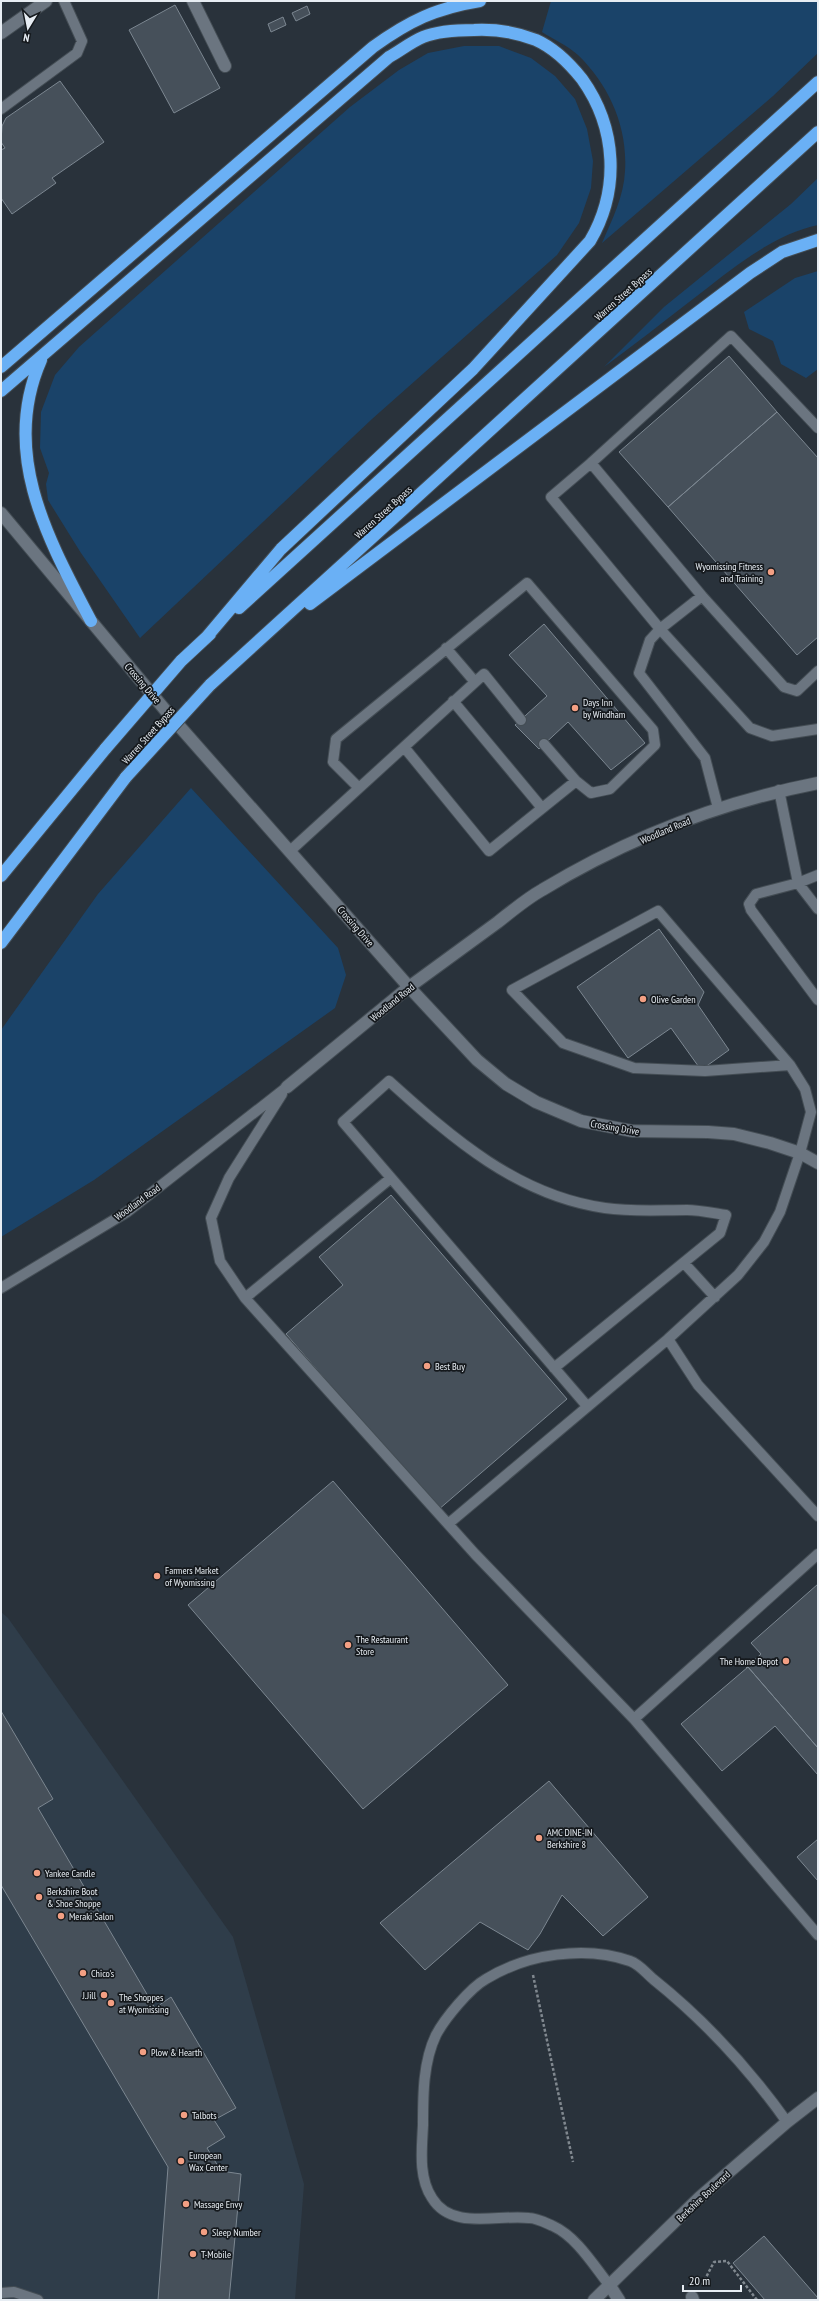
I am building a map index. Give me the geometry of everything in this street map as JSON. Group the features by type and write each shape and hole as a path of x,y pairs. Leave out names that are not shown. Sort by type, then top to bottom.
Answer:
{"highway":[{"path":"1,367 373,47 405,24 428,13 447,7 480,1"},
{"path":"1,391 389,57 424,37 466,30 486,29 520,34 538,41 570,65 593,95 608,135 611,159 606,203 599,225 590,241 473,369 281,549 205,639"},
{"path":"1,876 106,748 181,661 818,82"},
{"name":"Warren Street Bypass","path":"1,943 126,777 210,685 818,132"},
{"path":"246,652 750,273 782,252 818,240"},
{"path":"1,364 16,354"},
{"path":"44,354 33,376 23,414 22,441 25,471 31,496 52,545 91,621"}],"main road":[{"path":"1,33 46,1"},
{"path":"193,1 225,66"},
{"name":"Crossing Drive","path":"1,513 166,711 409,987 477,1060 506,1084 536,1102 567,1116 610,1128 632,1131 708,1132 734,1134 770,1143 800,1154 818,1163"},
{"name":"Woodland Road","path":"287,1087 409,987 541,890 624,847 718,808 779,790 818,783"},
{"name":"Berkshire Boulevard","path":"594,2300 700,2197 787,2122 818,2098"},
{"path":"610,2286 619,2300"}],"lane":[{"path":"1,109 77,53 82,41 64,1"},
{"path":"818,428 731,336 591,464 551,497 660,628 750,728 772,736 818,729"},
{"path":"591,464 702,596 784,687 796,691 818,671"},
{"path":"359,788 333,762 336,739 527,583 653,730 655,745 610,789 591,793 576,781 544,744"},
{"path":"702,596 660,628 650,640 639,673 705,758 718,808"},
{"path":"446,648 475,682"},
{"path":"290,851 484,674 521,720"},
{"path":"453,701 542,808"},
{"path":"404,747 489,851 576,781"},
{"path":"779,790 798,883 818,909"},
{"path":"818,875 798,883 756,894 749,904 751,910 818,1000"},
{"path":"448,1524 668,1338 738,1275 764,1242 780,1212 800,1154 811,1112 806,1089 790,1065 658,911 512,990 563,1043 634,1068 705,1070 790,1065"},
{"path":"554,1368 720,1234 726,1215 688,1210 644,1212 606,1208 576,1203 539,1189 503,1172 468,1150 389,1081 343,1122 554,1368 587,1406"},
{"path":"287,1087 229,1178 211,1218 220,1261 245,1298 448,1524 634,1719 818,1935"},
{"name":"Woodland Road","path":"1,1288 127,1212 287,1087"},
{"path":"245,1298 391,1178"},
{"path":"684,1263 715,1297"},
{"path":"668,1338 698,1385 818,1516"},
{"path":"634,1719 818,1554"},
{"path":"610,2286 578,2246 555,2227 530,2218 460,2217 445,2212 432,2199 425,2182 422,2159 425,2078 430,2052 437,2034 456,2007 484,1979 530,1960 585,1952 633,1962 672,1994 739,2063 787,2122"},
{"path":"1,2294 14,2292 38,2300"}],"path":[{"path":"530,1960 573,2162"},
{"path":"702,2286 714,2262 727,2261 757,2300"}],"shaded area":[{"path":"551,1 818,1 818,53 773,96 602,243 617,208 624,180 625,155 620,123 607,93 589,67 574,52 542,32"},
{"path":"464,46 499,46 531,58 555,76 575,99 587,129 593,161 591,188 579,223 557,255 372,419 140,638 81,553 48,500 46,484 49,473 40,448 41,412 55,375 79,347 350,107 399,70 428,53"},
{"path":"818,178 818,225 784,237 752,255 604,367 664,307 791,204"},
{"path":"818,271 818,369 806,378 781,364 773,341 749,329 744,312 795,278"},
{"path":"191,788 338,948 346,975 335,1008 94,1180 1,1237 1,1030 98,894"},
{"name":"The Shoppes at Wyomissing","path":"1,1612 8,1618 233,1937 304,2184 295,2300 1,2300"}],"building":[{"path":"175,5 220,88 174,113 129,30"},
{"path":"307,6 310,14 296,21 292,13"},
{"path":"283,17 286,25 271,32 268,24"},
{"path":"60,81 104,142 52,178 56,183 12,214 1,198 1,150 5,148 1,142 2,126 6,118"},
{"path":"729,356 777,412 668,507 619,452"},
{"name":"Wyomissing Fitness and Training","path":"777,412 818,458 818,637 797,655 668,507"},
{"name":"Days Inn by Windham","path":"544,624 645,743 611,770 568,722 539,749 515,725 547,696 509,655"},
{"name":"Olive Garden","path":"659,929 704,992 698,1005 729,1050 701,1070 671,1028 628,1058 577,987"},
{"name":"Best Buy","path":"391,1195 567,1399 438,1510 286,1334 343,1285 319,1257"},
{"name":"The Restaurant Store","path":"333,1481 508,1685 363,1809 188,1605"},
{"name":"The Home Depot","path":"818,1584 818,1748 748,1667 746,1668 761,1654 751,1643"},
{"path":"748,1667 818,1748 818,1775 775,1726 722,1771 681,1724"},
{"name":"The Shoppes at Wyomissing","path":"1,1711 53,1799 38,1808 155,2008 171,1997 236,2108 214,2120 225,2137 207,2148 221,2171 241,2174 229,2300 158,2300 168,2167 1,1885"},
{"name":"AMC DINE-IN Berkshire 8","path":"549,1781 648,1897 603,1936 562,1895 540,1934 528,1950 480,1922 425,1970 380,1923"},
{"path":"818,1839 818,1881 797,1857"},
{"path":"764,2236 818,2298 818,2300 765,2300 733,2263"}],"place":[{"name":"Wyomissing Fitness and Training","path":"771,572"},
{"name":"Days Inn by Windham","path":"575,708"},
{"name":"Olive Garden","path":"643,999"},
{"name":"Best Buy","path":"427,1366"},
{"name":"Farmers Market of Wyomissing","path":"157,1576"},
{"name":"The Restaurant Store","path":"348,1645"},
{"name":"The Home Depot","path":"786,1661"},
{"name":"AMC DINE-IN Berkshire 8","path":"539,1838"},
{"name":"Yankee Candle","path":"37,1873"},
{"name":"Berkshire Boot & Shoe Shoppe","path":"39,1897"},
{"name":"Meraki Salon","path":"61,1916"},
{"name":"Chico's","path":"83,1973"},
{"name":"J.Jill","path":"104,1995"},
{"name":"The Shoppes at Wyomissing","path":"111,2003"},
{"name":"Plow & Hearth","path":"143,2052"},
{"name":"Talbots","path":"184,2115"},
{"name":"European Wax Center","path":"181,2161"},
{"name":"Massage Envy","path":"186,2204"},
{"name":"Sleep Number","path":"204,2232"},
{"name":"T-Mobile","path":"193,2254"}]}
